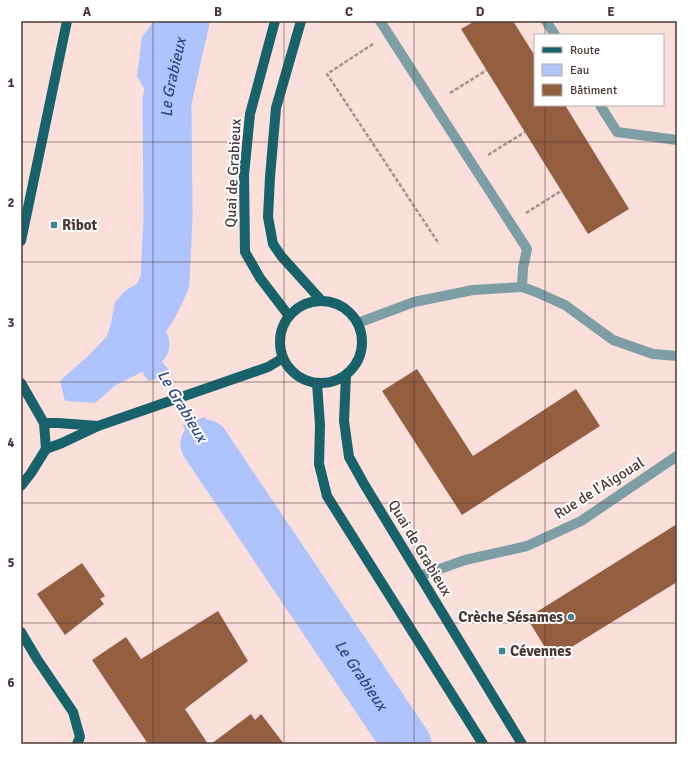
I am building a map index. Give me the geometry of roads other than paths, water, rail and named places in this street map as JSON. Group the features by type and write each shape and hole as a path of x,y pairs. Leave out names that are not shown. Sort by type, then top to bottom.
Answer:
{"main road":[{"path":"21,241 66,21"},
{"name":"Quai de Grabieux","path":"275,21 250,114 244,175 245,252 260,278 288,316"},
{"path":"301,21 276,108 268,217 273,244 282,257 320,299"},
{"path":"320,299 338,303 352,313 361,328 363,346 358,362 346,375 333,382 317,383 303,379 291,370 283,358 280,343 282,329 288,316 297,307 320,299"},
{"path":"46,449 98,426 268,367 283,358"},
{"name":"Quai de Grabieux","path":"346,375 344,421 349,457 522,744"},
{"path":"21,382 44,423 46,449 21,486"},
{"path":"317,383 320,425 319,464 327,496 483,744"},
{"path":"44,423 98,426"},
{"path":"21,632 37,659 73,712 81,742"}],"street":[{"path":"380,21 527,249 523,268 522,287"},
{"path":"546,21 554,34"},
{"path":"601,106 617,132 677,140"},
{"path":"358,323 414,302 474,290 522,287 564,305 613,340 652,354 677,356"},
{"name":"Rue de l'Aigoual","path":"420,576 465,560 527,546 581,522 677,456"}],"water":[{"path":"154,21 205,21 177,87 168,198 161,181 150,130 148,96 137,76 142,37"},
{"path":"136,284 151,290 163,285 163,308 152,319 146,336 157,356 179,382 205,417 216,435 223,459 244,502 235,509 229,506 221,498 214,478 196,446 179,420 142,372 116,385 95,403 65,401 60,381 91,353 107,336 115,302 125,291"}],"waterway":[{"name":"Le Grabieux","path":"145,344 137,330 153,307 165,282 168,218 167,101 185,21"},
{"name":"Le Grabieux","path":"205,444 407,744"}],"place":[{"name":"Ribot","path":"54,225"},
{"name":"Crèche Sésames","path":"571,617"},
{"name":"Cévennes","path":"502,651"}]}
